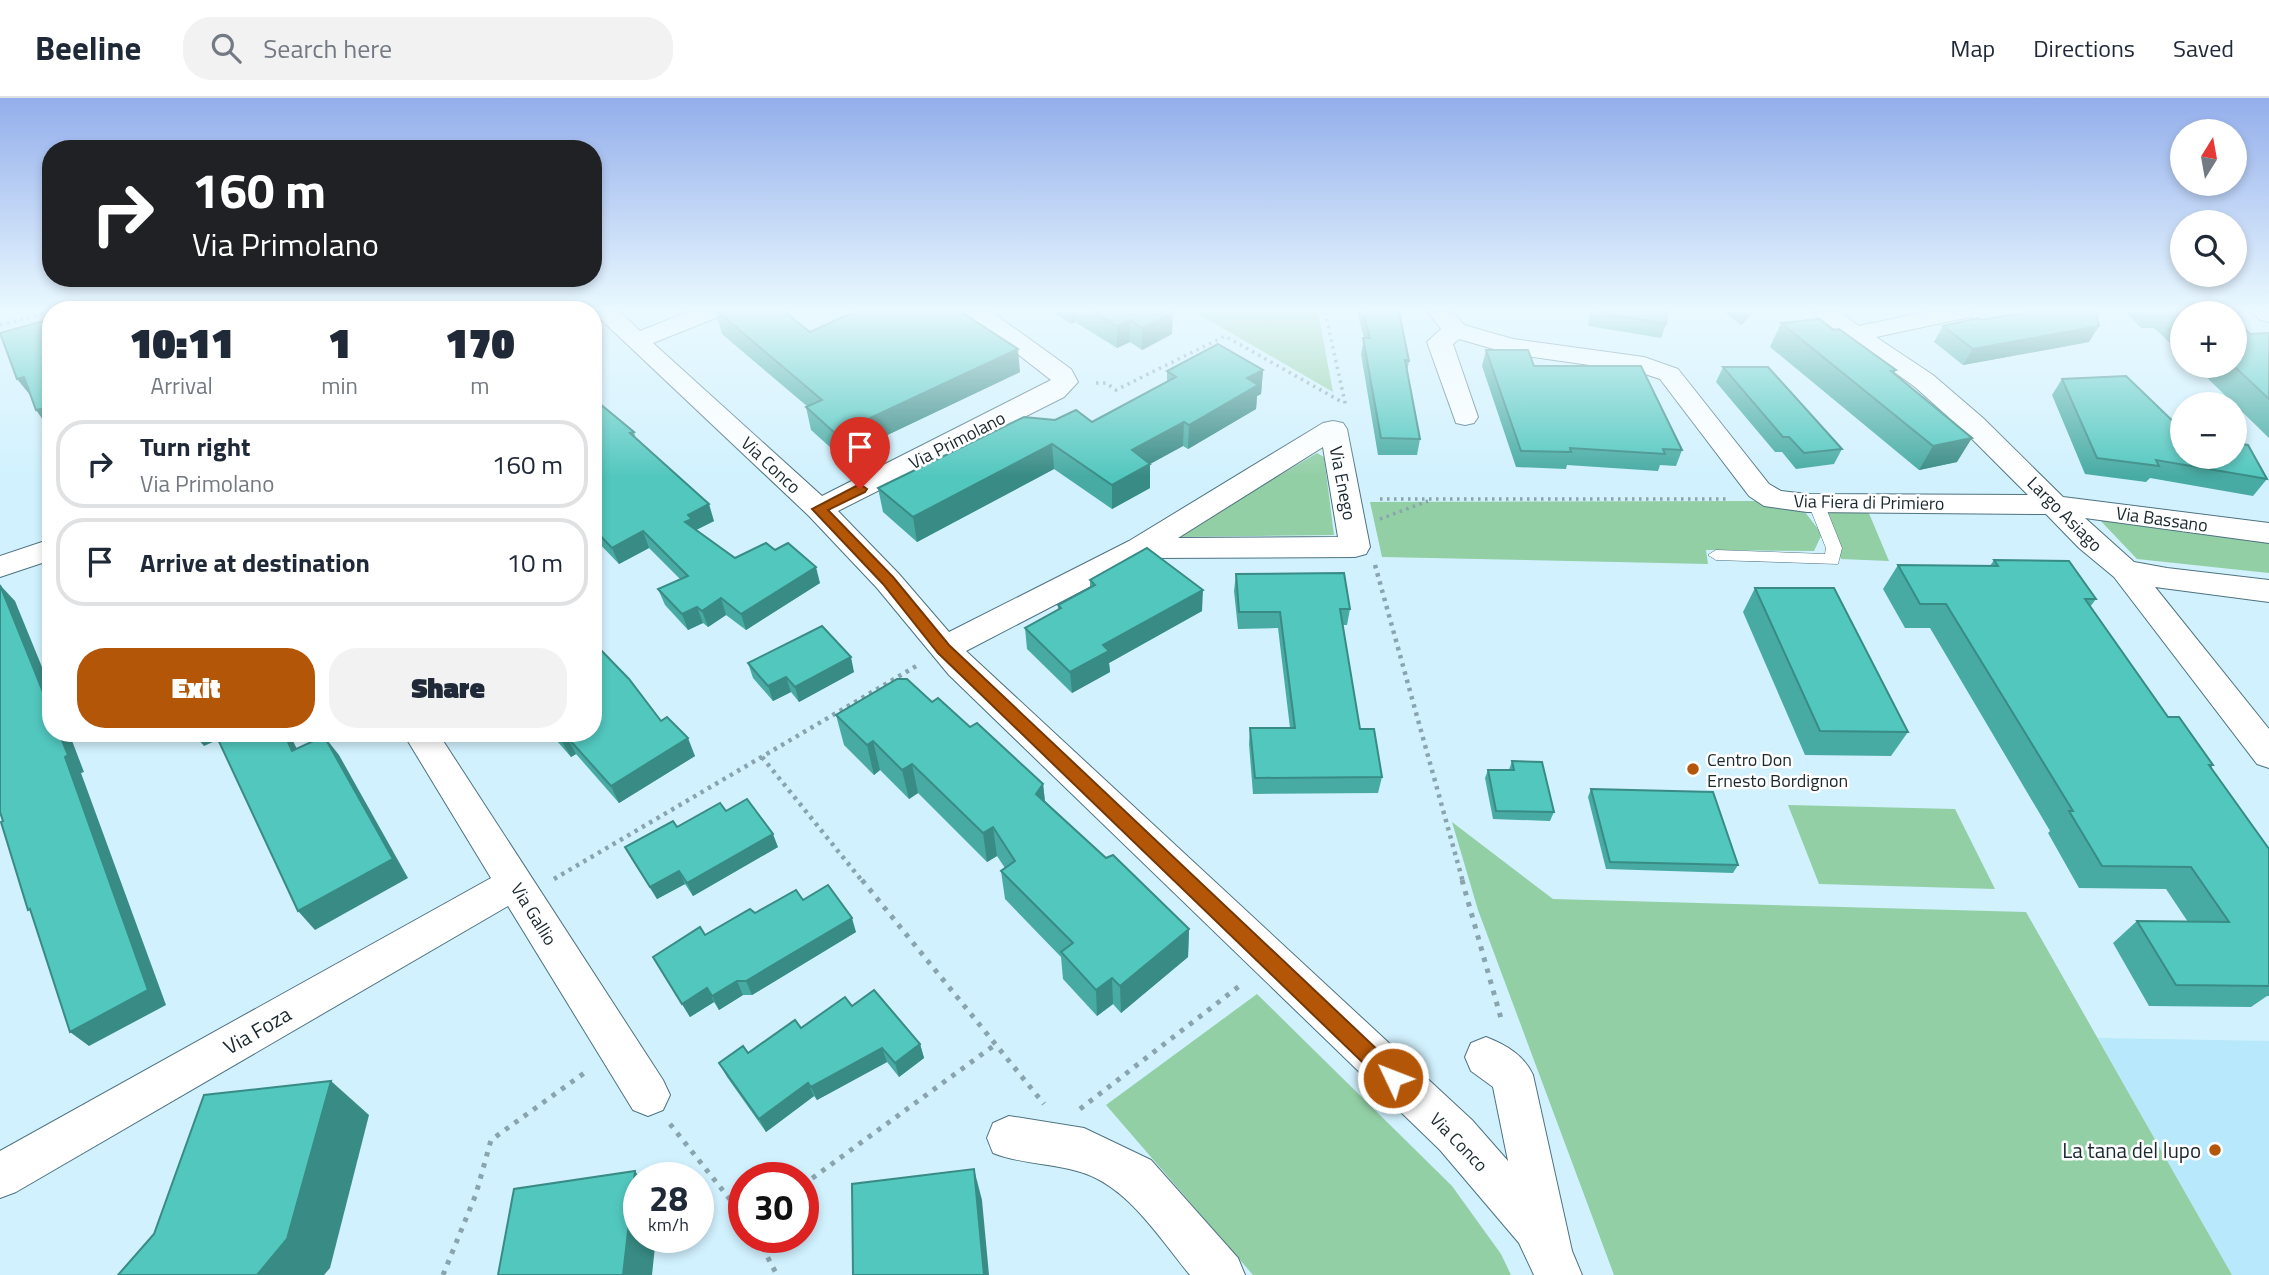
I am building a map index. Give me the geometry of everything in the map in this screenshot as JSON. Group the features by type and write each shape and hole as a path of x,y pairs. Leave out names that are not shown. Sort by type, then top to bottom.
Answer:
{"street":[{"name":"Via Conco","path":"664,367 819,509 888,581 935,654 1456,1135 1535,1227 1553,1263"},
{"name":"Via Primolano","path":"819,509 1055,391 1065,382 1062,374 1052,367"},
{"name":"Via Fiera di Primiero","path":"1449,367 1465,417"},
{"name":"Via Fiera di Primiero","path":"1652,367 1669,374 1759,490 1774,499 1816,503 2054,505"},
{"name":"Largo Asiago","path":"1903,367 1924,381 1973,424 2110,559 2125,569 2269,754"},
{"name":"Via Enego","path":"935,654 1140,548 1333,429 1355,547 1140,548"},
{"name":"Via Bassano","path":"2054,505 2269,533"},
{"path":"0,568 42,552"},
{"path":"2125,569 2166,579 2269,591"},
{"name":"Via Gallio","path":"427,742 533,882 648,1095"},
{"name":"Via Foza","path":"0,1176 533,882"},
{"path":"1494,1041 1511,1075 1553,1263"},
{"path":"1009,1138 1084,1150 1135,1176 1221,1275"}],"lane":[{"path":"1716,555 1832,560 1834,548 1816,503"}],"path":[{"path":"1106,383 1116,390 1163,367"},
{"path":"1278,367 1346,407 1337,367"},
{"path":"1378,520 1434,498"},
{"path":"1374,499 1774,499"},
{"path":"1371,552 1494,1041"},
{"path":"533,882 762,757 935,654"},
{"path":"762,757 1053,1114"},
{"path":"1072,1116 1250,978"},
{"path":"819,1173 996,1044"},
{"path":"443,1275 475,1194 491,1140 593,1067"},
{"path":"648,1095 728,1197"},
{"path":"765,1253 777,1275"}],"shaded area":[{"name":"La tana del lupo","path":"2098,1038 2269,1041 2269,1275 2232,1275"}],"green space":[{"path":"1290,367 1328,367 1333,392"},
{"path":"1317,453 1324,457 1334,535 1176,537"},
{"path":"1760,501 1801,507 1822,534 1814,551 1706,550 1708,564 1382,557 1370,502"},
{"path":"1824,509 1868,511 1889,561 1841,559"},
{"path":"2098,518 2269,542 2269,573 2137,559"},
{"path":"1788,805 1955,809 1995,889 1819,884"},
{"path":"1452,822 1553,899 2026,912 2232,1275 1614,1275 1478,910"},
{"path":"1257,994 1452,1186 1501,1254 1511,1275 1253,1275 1106,1105"}],"building":[{"path":"13,367 42,367 42,412 41,409 36,410 24,377 17,379"},
{"path":"783,367 980,367 836,434 806,407 822,400"},
{"path":"1175,367 1258,367 1263,370 1247,378 1258,385 1189,425 1184,422 1132,450 1150,464 1112,485 1052,444 913,517 878,488 1024,417 1055,420 1076,410 1092,422 1176,377 1167,371"},
{"path":"1368,367 1406,367 1420,439 1381,438"},
{"path":"1492,367 1641,367 1682,450 1663,449 1665,454 1570,448 1571,452 1521,451"},
{"path":"1723,367 1768,367 1842,449 1804,453 1789,437 1783,437"},
{"path":"1835,367 1892,367 1896,370 1891,371 1972,438 1933,446"},
{"path":"2247,367 2269,367 2269,399 2247,378"},
{"path":"2126,376 2170,418 2170,462 2156,460 2159,466 2097,458 2062,379"},
{"path":"602,405 634,432 630,433 709,504 688,515 692,519 685,522 735,558 766,543 775,550 788,543 816,567 741,614 721,598 702,611 697,607 682,614 658,589 688,576 643,531 612,548 602,537"},
{"path":"2248,445 2267,479 2209,469 2247,469"},
{"path":"1147,548 1203,590 1103,645 1109,651 1070,672 1025,628 1061,608 1058,605 1095,585 1090,580"},
{"path":"1994,560 2069,561 2096,599 2085,599 2168,717 2179,717 2213,765 2209,765 2269,849 2269,986 2176,985 2137,921 2229,922 2191,867 2102,866 2069,811 2073,811 1946,604 1920,604 1898,565 1998,566"},
{"path":"1344,573 1350,609 1340,609 1360,729 1374,729 1382,777 1255,778 1250,728 1295,728 1280,612 1239,612 1236,574"},
{"path":"0,585 42,690 42,742 63,742 68,755 65,757 148,990 70,1032 30,909 28,910 0,812"},
{"path":"1755,588 1834,588 1908,732 1820,731"},
{"path":"822,626 851,657 795,687 786,677 768,686 748,663"},
{"path":"602,651 629,679 661,721 667,717 688,738 611,786 571,742 602,742"},
{"path":"897,679 907,679 932,702 938,698 970,727 977,723 1043,784 1036,794 1106,858 1113,855 1189,929 1120,986 1112,978 1096,990 1061,952 1073,943 1001,871 1015,861 993,827 983,833 912,764 902,770 873,741 867,745 836,715"},
{"path":"219,742 288,742 292,751 311,742 327,742 393,859 298,911"},
{"path":"1512,761 1542,762 1554,812 1496,811 1488,770 1514,770"},
{"path":"1591,789 1713,792 1738,865 1610,862"},
{"path":"747,799 773,834 687,883 679,871 650,887 625,847 673,821 677,827 720,803 726,811"},
{"path":"828,885 852,918 746,981 737,981 712,996 707,988 682,1004 653,957 700,927 705,935 750,909 755,913 796,890 803,900"},
{"path":"874,990 920,1044 895,1063 882,1048 811,1087 808,1083 759,1119 719,1063 743,1046 748,1053 795,1020 801,1028 845,997 852,1006"},
{"path":"331,1081 287,1239 257,1275 118,1275 154,1234 204,1095"},
{"path":"974,1169 984,1275 853,1275 852,1184"},
{"path":"623,1173 623,1253 626,1253 623,1275 498,1275 514,1189"}],"place":[{"name":"Centro Don Ernesto Bordignon","path":"1693,769"},
{"name":"La tana del lupo","path":"2215,1150"}],"route":[{"path":"860,489 819,509 888,581 943,649 1393,1078"}]}
